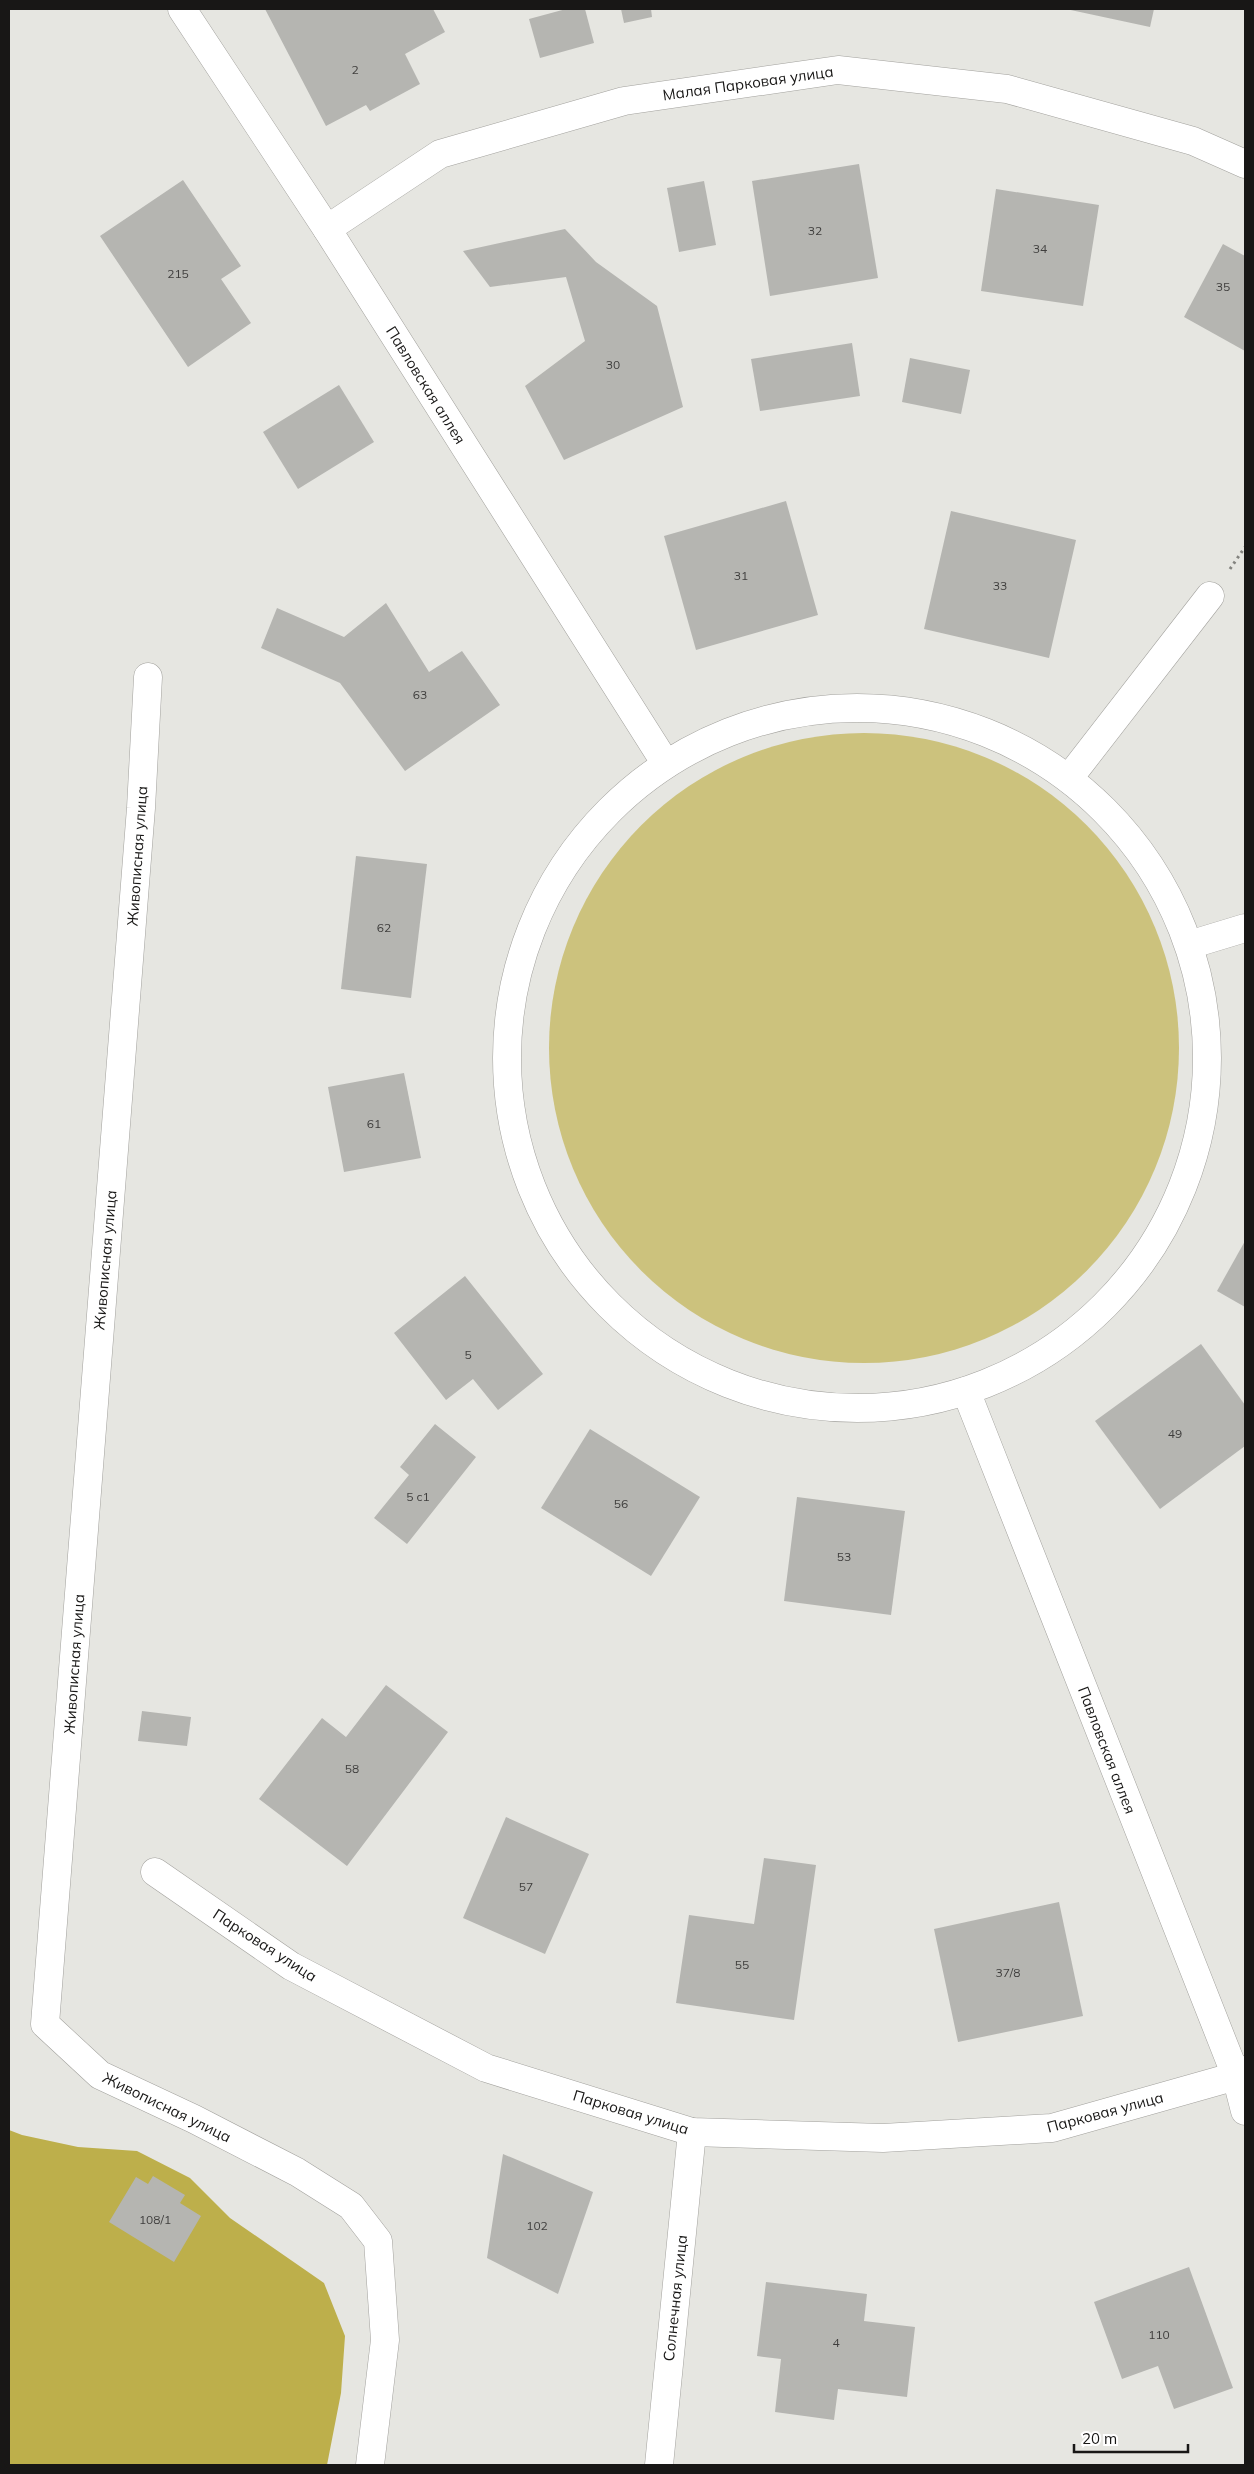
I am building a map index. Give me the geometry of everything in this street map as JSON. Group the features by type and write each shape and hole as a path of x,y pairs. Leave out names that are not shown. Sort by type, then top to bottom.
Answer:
{"street":[{"name":"Павловская аллея","path":"182,9 328,229 666,764"},
{"name":"Малая Парковая улица","path":"328,229 440,154 624,101 838,70 1006,89 1193,141 1245,164"},
{"path":"1069,778 1210,596"},
{"name":"Живописная улица","path":"148,677 141,808 45,2024 100,2075 194,2119 297,2172 351,2206 378,2241 385,2340 370,2465"},
{"path":"870,707 913,711 955,721 995,735 1034,754 1069,778 1101,805 1129,836 1153,870 1173,906 1189,945 1201,990 1207,1035 1207,1082 1198,1136 1188,1172 1170,1214 1147,1254 1119,1290 1086,1323 1049,1350 1017,1369 966,1391 922,1402 858,1408 830,1407 785,1401 741,1389 691,1366 659,1347 623,1319 591,1286 564,1249 541,1210 524,1167 513,1122 507,1077 508,1031 514,986 527,941 545,899 568,859 597,823 629,791 666,764 704,743 736,729 785,714 827,708 870,707"},
{"path":"1189,945 1245,928"},
{"name":"Павловская аллея","path":"966,1391 1240,2073 1245,2111"},
{"name":"Парковая улица","path":"155,1872 291,1966 486,2068 692,2132 883,2138 1052,2128 1240,2073"},
{"name":"Солнечная улица","path":"659,2465 692,2132"}],"shaded area":[{"path":"864,733 895,734 926,739 956,746 985,757 1013,770 1039,786 1064,804 1087,825 1108,848 1126,873 1142,899 1155,927 1166,956 1173,986 1178,1017 1178,1079 1173,1110 1166,1140 1155,1169 1142,1197 1126,1223 1108,1248 1087,1271 1064,1292 1039,1310 1013,1326 985,1339 956,1350 926,1357 895,1362 864,1363 833,1362 802,1357 772,1350 743,1339 715,1326 689,1310 664,1292 641,1271 620,1248 602,1223 586,1197 573,1169 562,1140 555,1110 550,1079 549,1048 550,1017 555,986 562,956 573,927 586,899 602,873 620,848 641,825 664,804 689,786 715,770 743,757 772,746 802,739 833,734"},
{"path":"9,2130 22,2135 78,2147 137,2151 190,2178 230,2218 324,2283 345,2336 341,2393 327,2465 9,2465"}],"building":[{"path":"265,9 433,9 445,32 405,54 420,84 370,111 366,105 326,126"},
{"path":"566,9 585,9 594,43 540,58 529,19"},
{"path":"621,9 651,9 652,17 624,23"},
{"path":"1066,9 1154,9 1150,27"},
{"path":"859,164 878,278 770,296 752,181"},
{"path":"183,180 241,266 221,279 251,323 188,367 100,236"},
{"path":"704,181 716,245 679,252 667,188"},
{"path":"996,189 1099,205 1083,306 981,291"},
{"path":"565,229 596,262 657,306 683,407 564,460 525,386 585,341 566,277 490,287 463,251"},
{"path":"1223,244 1245,256 1245,351 1184,317"},
{"path":"852,343 860,396 760,411 751,359"},
{"path":"910,358 970,370 961,414 902,402"},
{"path":"339,385 374,442 298,489 263,432"},
{"path":"786,501 818,615 696,650 664,536"},
{"path":"951,511 1076,540 1049,658 924,629"},
{"path":"386,603 429,672 462,651 500,705 405,771 340,683 261,648 277,608 344,637"},
{"path":"356,856 427,864 411,998 341,989"},
{"path":"404,1073 421,1158 344,1172 328,1087"},
{"path":"1245,1241 1245,1307 1217,1291"},
{"path":"465,1276 543,1374 498,1410 473,1379 446,1400 394,1333"},
{"path":"1201,1344 1245,1405 1245,1446 1160,1509 1095,1421"},
{"path":"435,1424 476,1457 407,1544 374,1518 409,1475 400,1467"},
{"path":"590,1429 700,1497 651,1576 541,1508"},
{"path":"797,1497 905,1511 891,1615 784,1601"},
{"path":"386,1685 448,1732 347,1866 259,1799 322,1718 346,1737"},
{"path":"142,1711 191,1717 187,1746 138,1741"},
{"path":"506,1817 589,1854 545,1954 463,1918"},
{"path":"764,1858 816,1865 794,2020 676,2003 689,1915 754,1924"},
{"path":"1059,1902 1083,2016 958,2042 934,1929"},
{"path":"503,2154 593,2192 558,2294 487,2258"},
{"path":"153,2176 185,2195 180,2203 201,2216 174,2262 109,2222 136,2177 148,2184"},
{"path":"1189,2267 1233,2388 1174,2409 1158,2366 1122,2379 1094,2302"},
{"path":"766,2282 867,2294 864,2321 915,2327 907,2397 838,2389 834,2420 775,2412 781,2359 757,2356"}]}
